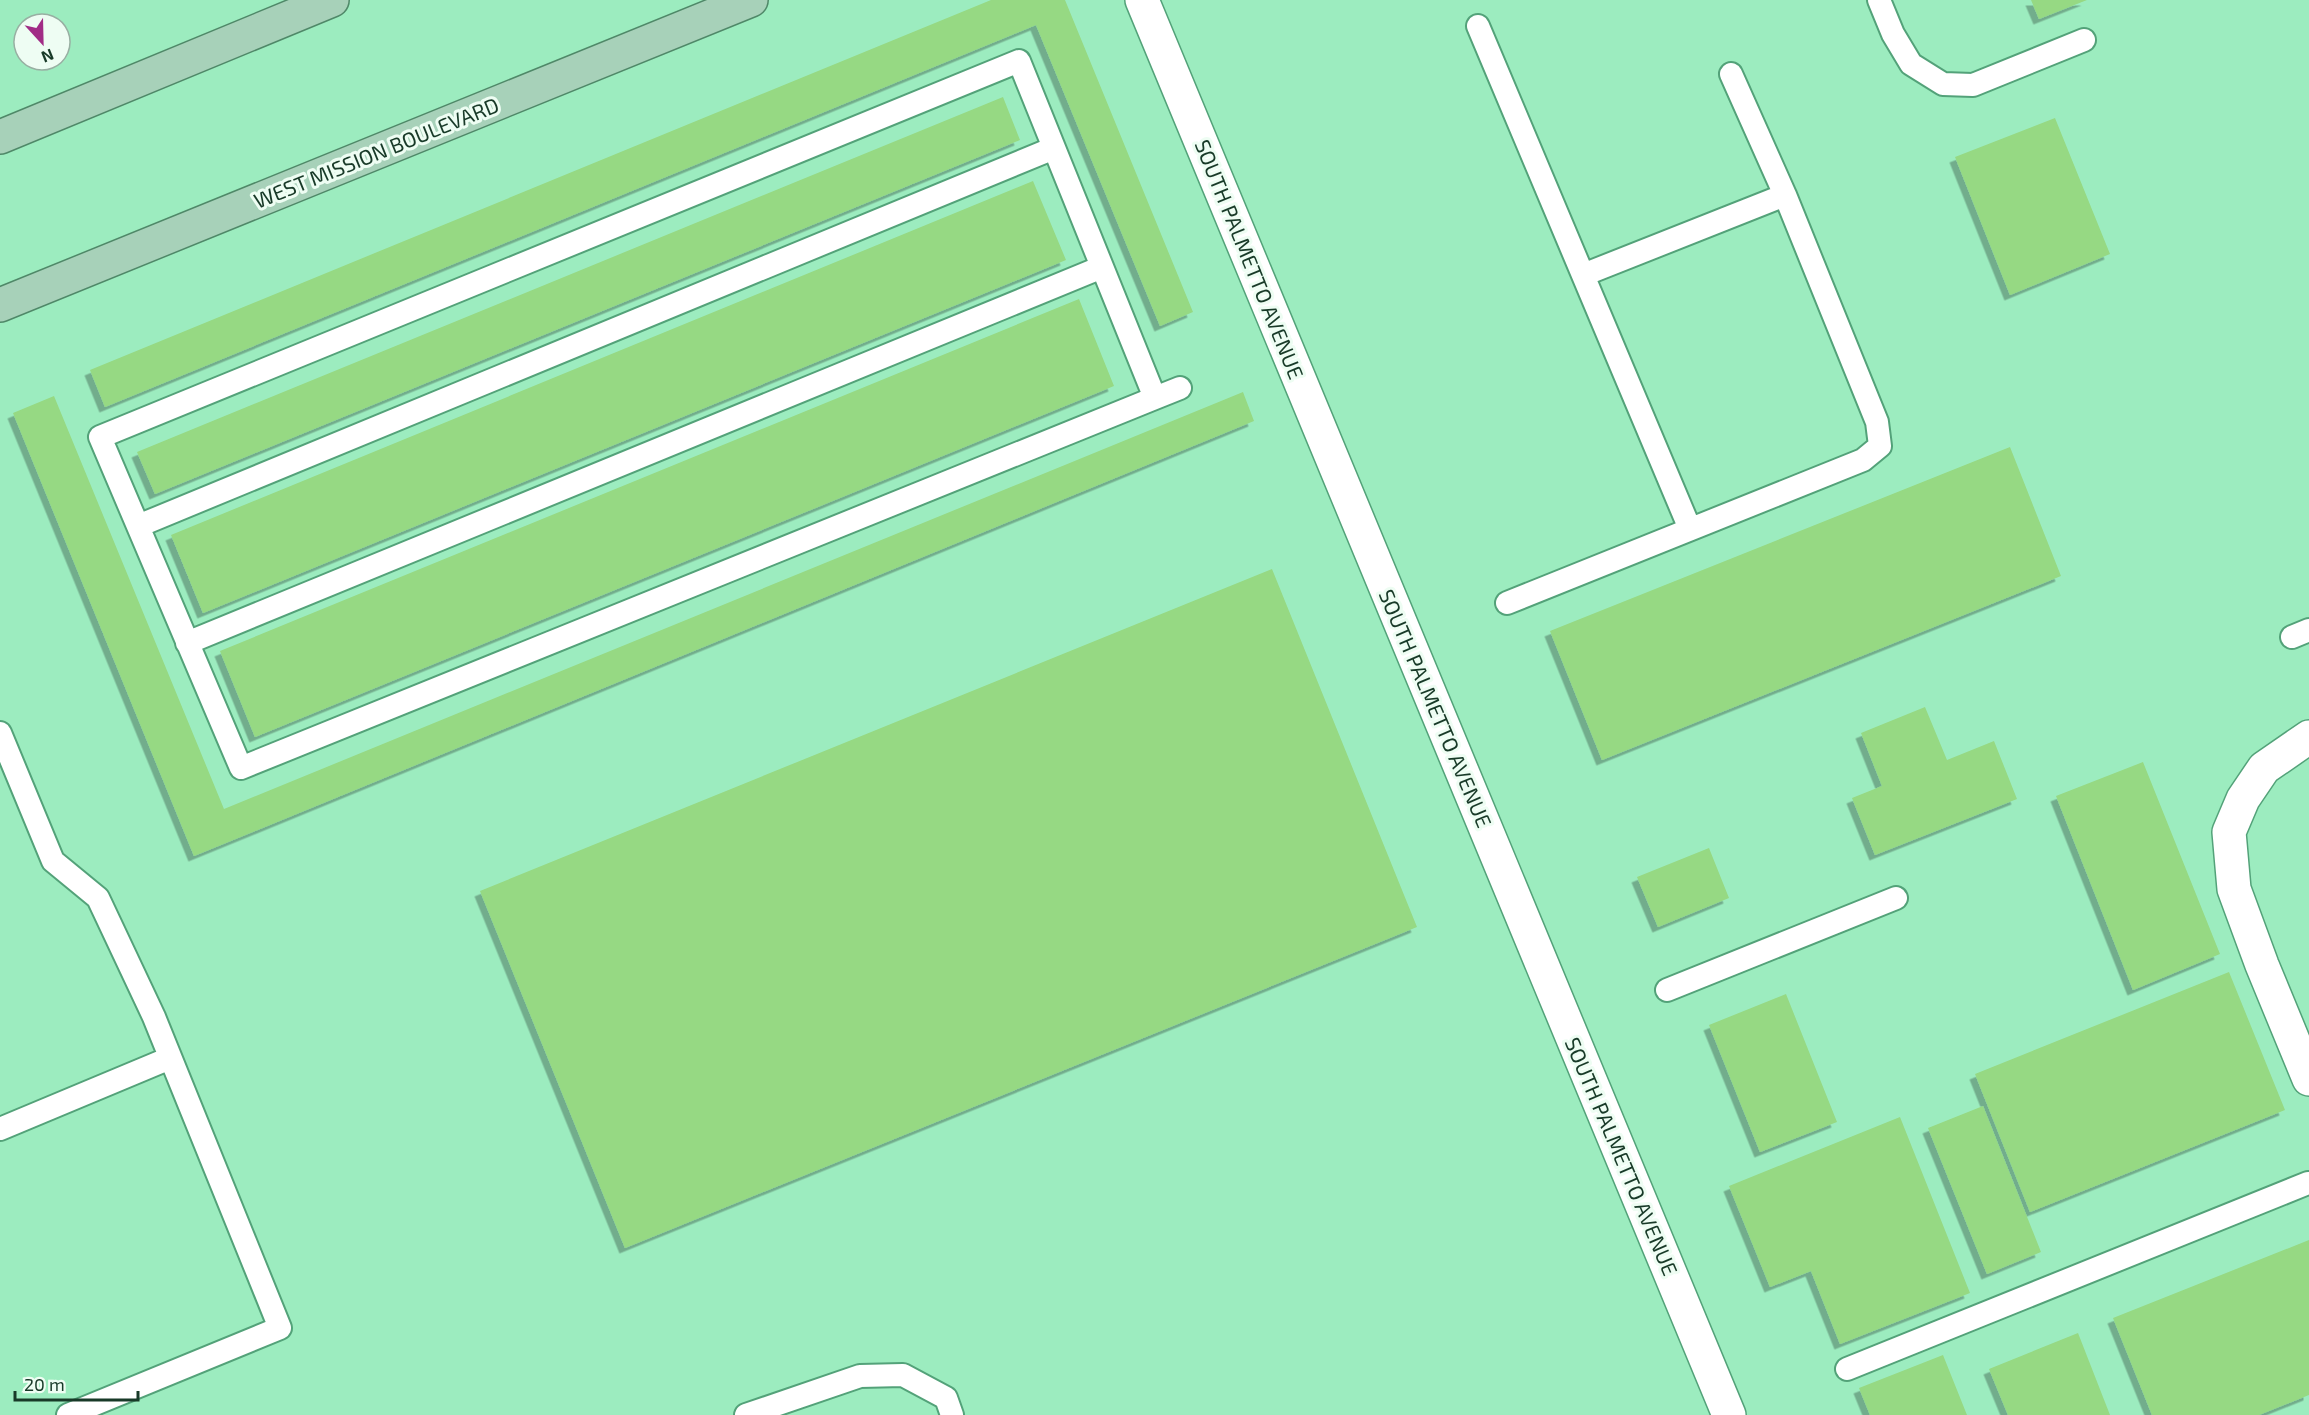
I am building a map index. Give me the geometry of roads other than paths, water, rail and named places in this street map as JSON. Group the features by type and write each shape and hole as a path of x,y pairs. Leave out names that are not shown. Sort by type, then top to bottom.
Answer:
{"main road":[{"path":"0,136 332,0"},
{"name":"WEST MISSION BOULEVARD","path":"0,305 751,0"}],"street":[{"name":"SOUTH PALMETTO AVENUE","path":"1143,0 1729,1415"},
{"path":"2309,737 2264,768 2243,799 2229,832 2234,889 2262,965 2309,1079"}],"lane":[{"path":"1879,0 1893,34 1911,64 1943,84 1972,85 2084,40"},
{"path":"1478,26 1690,529"},
{"path":"1155,398 1019,61 100,437 240,768 1180,388"},
{"path":"1507,603 1863,460 1880,446 1877,423 1785,195 1731,74"},
{"path":"138,526 1054,148"},
{"path":"1583,275 1785,195"},
{"path":"187,643 1102,267"},
{"path":"0,733 53,861 98,898 170,1058 280,1328 68,1415"},
{"path":"1667,990 1896,898"},
{"path":"0,1129 170,1058"},
{"path":"1846,1369 2308,1183"},
{"path":"746,1415 860,1376 903,1375 946,1398 952,1415"}]}
